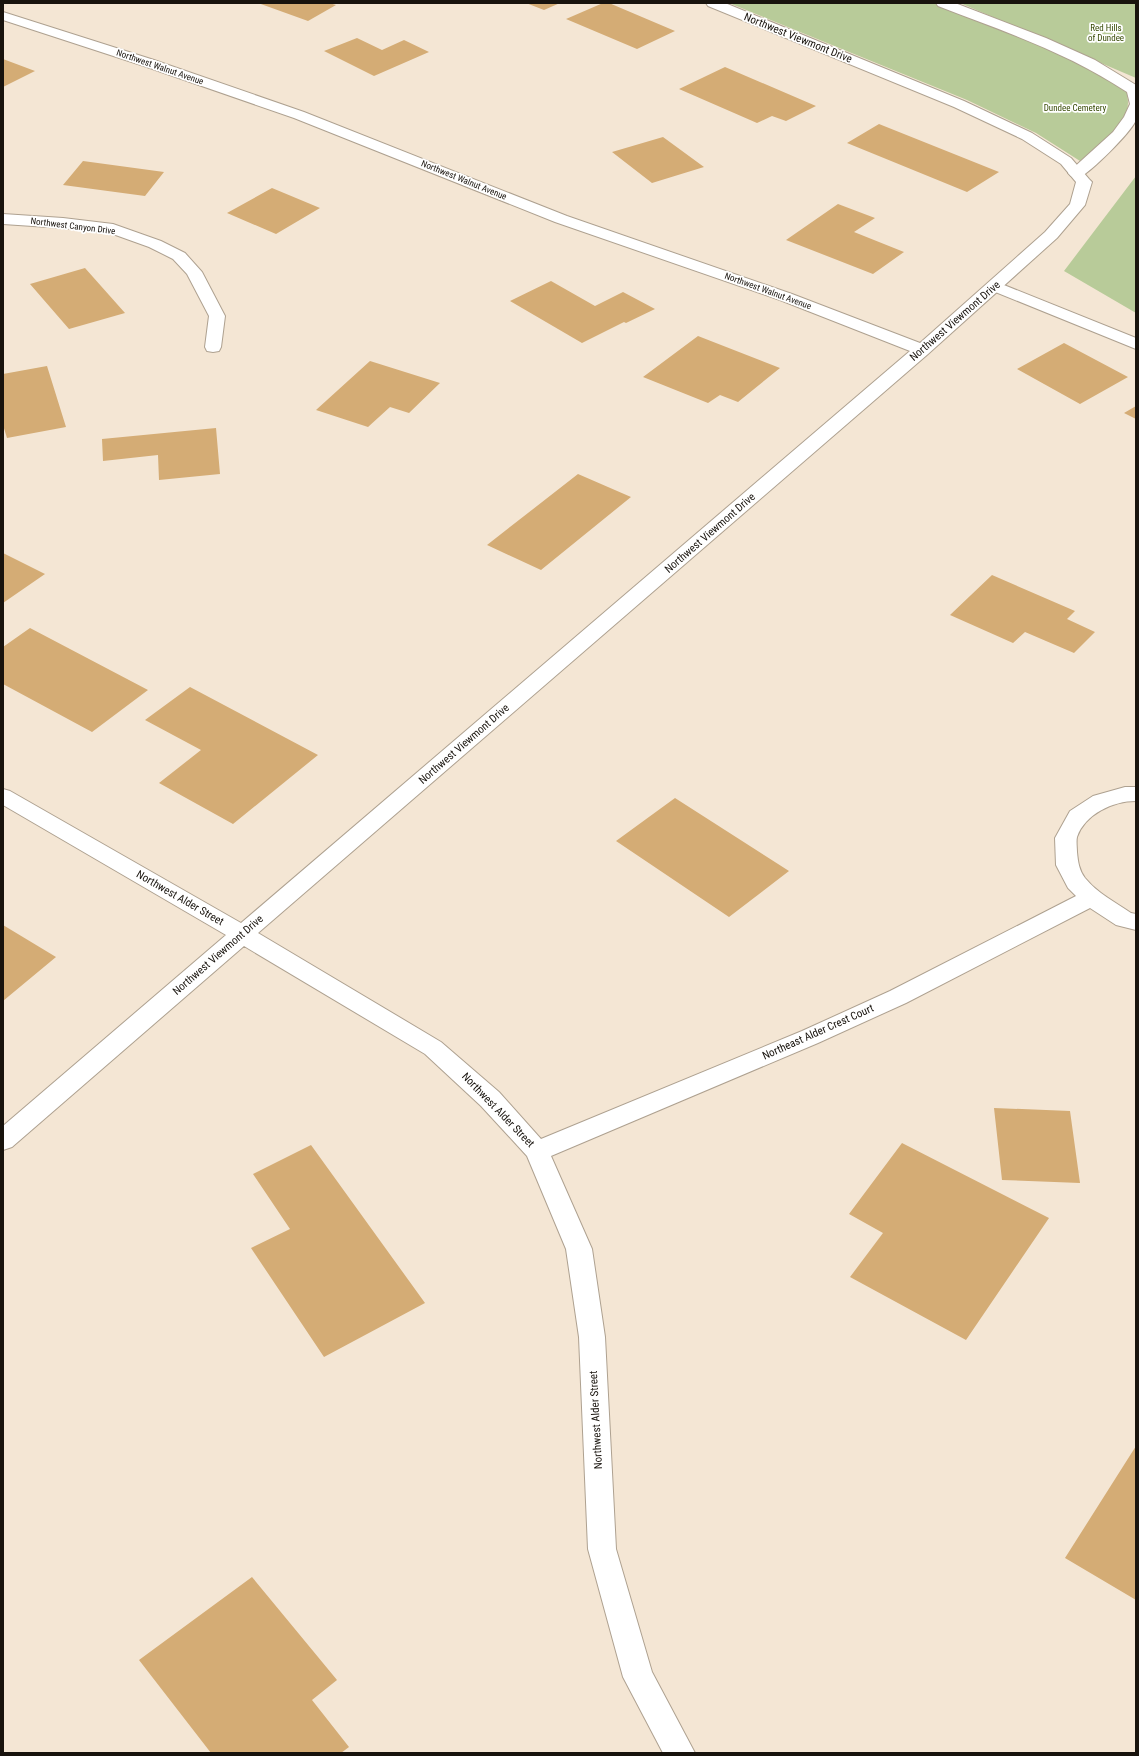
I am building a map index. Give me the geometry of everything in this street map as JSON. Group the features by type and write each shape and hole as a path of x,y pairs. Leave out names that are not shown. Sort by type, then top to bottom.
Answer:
{"street":[{"name":"Northwest Viewmont Drive","path":"3,1140 922,350 1051,235 1077,205 1084,182 1066,161 1027,136 959,104 713,3"},
{"path":"943,3 1052,46 1114,76 1134,90 1136,103"},
{"name":"Northwest Walnut Avenue","path":"3,16 149,63 299,115 561,218 779,294 922,350"},
{"path":"1076,172 1116,140 1130,121 1136,106"},
{"name":"Northwest Canyon Drive","path":"3,219 63,223 113,230 155,244 179,256 194,272 216,316 213,347"},
{"path":"994,286 1136,344"},
{"path":"1136,794 1125,794 1101,801 1078,816 1066,838 1067,865 1076,882 1091,898 1124,918 1136,922"},
{"name":"Northwest Alder Street","path":"3,796 242,934 433,1048 490,1099 537,1151 579,1249 592,1337 602,1549 638,1677 680,1753"},
{"name":"Northeast Alder Crest Court","path":"537,1151 810,1037 884,1003 1091,898"}],"green space":[{"name":"Dundee Cemetery","path":"729,3 933,3 1048,48 1109,77 1127,91 1127,111 1123,119 1110,135 1080,161 1036,133 967,100"},
{"name":"Red Hills of Dundee","path":"960,3 1136,3 1136,78"},
{"path":"1136,176 1136,313 1064,271"}],"building":[{"path":"258,3 329,3 336,5 308,21"},
{"path":"526,3 560,3 544,10"},
{"path":"603,3 609,3 675,31 637,49 566,19"},
{"path":"357,38 382,50 404,40 429,52 374,76 324,51"},
{"path":"3,59 35,71 3,87"},
{"path":"725,67 816,106 786,121 772,116 757,123 679,89"},
{"path":"879,124 999,172 967,192 847,143"},
{"path":"663,137 704,167 652,183 612,152"},
{"path":"83,161 164,172 145,196 63,185"},
{"path":"272,188 320,208 276,234 227,213"},
{"path":"838,204 875,218 854,232 904,252 873,274 786,240"},
{"path":"85,268 125,313 69,329 30,284"},
{"path":"551,281 595,306 623,292 655,309 626,323 624,322 582,343 510,301"},
{"path":"698,336 780,368 738,402 720,395 708,403 643,377"},
{"path":"1064,343 1128,377 1080,404 1017,369"},
{"path":"370,361 440,383 409,413 390,407 368,427 316,410"},
{"path":"47,366 66,427 7,438 3,425 3,374"},
{"path":"1136,406 1136,419 1124,413"},
{"path":"216,428 220,474 159,480 158,455 103,461 102,439"},
{"path":"578,474 631,497 541,570 487,545"},
{"path":"3,553 45,574 3,603"},
{"path":"992,575 1075,611 1067,619 1095,632 1074,653 1025,632 1013,643 950,615"},
{"path":"30,628 148,690 92,732 3,684 3,647"},
{"path":"190,687 318,755 233,824 159,783 201,750 145,720"},
{"path":"675,798 789,871 729,917 616,841"},
{"path":"3,925 56,957 3,1001"},
{"path":"994,1108 1070,1111 1080,1183 1002,1180"},
{"path":"902,1143 1049,1218 966,1340 850,1277 883,1233 849,1214"},
{"path":"311,1145 425,1303 324,1357 251,1248 290,1229 253,1174"},
{"path":"1136,1446 1136,1600 1065,1558"},
{"path":"252,1577 337,1680 312,1700 349,1747 341,1753 211,1753 139,1660"}]}
